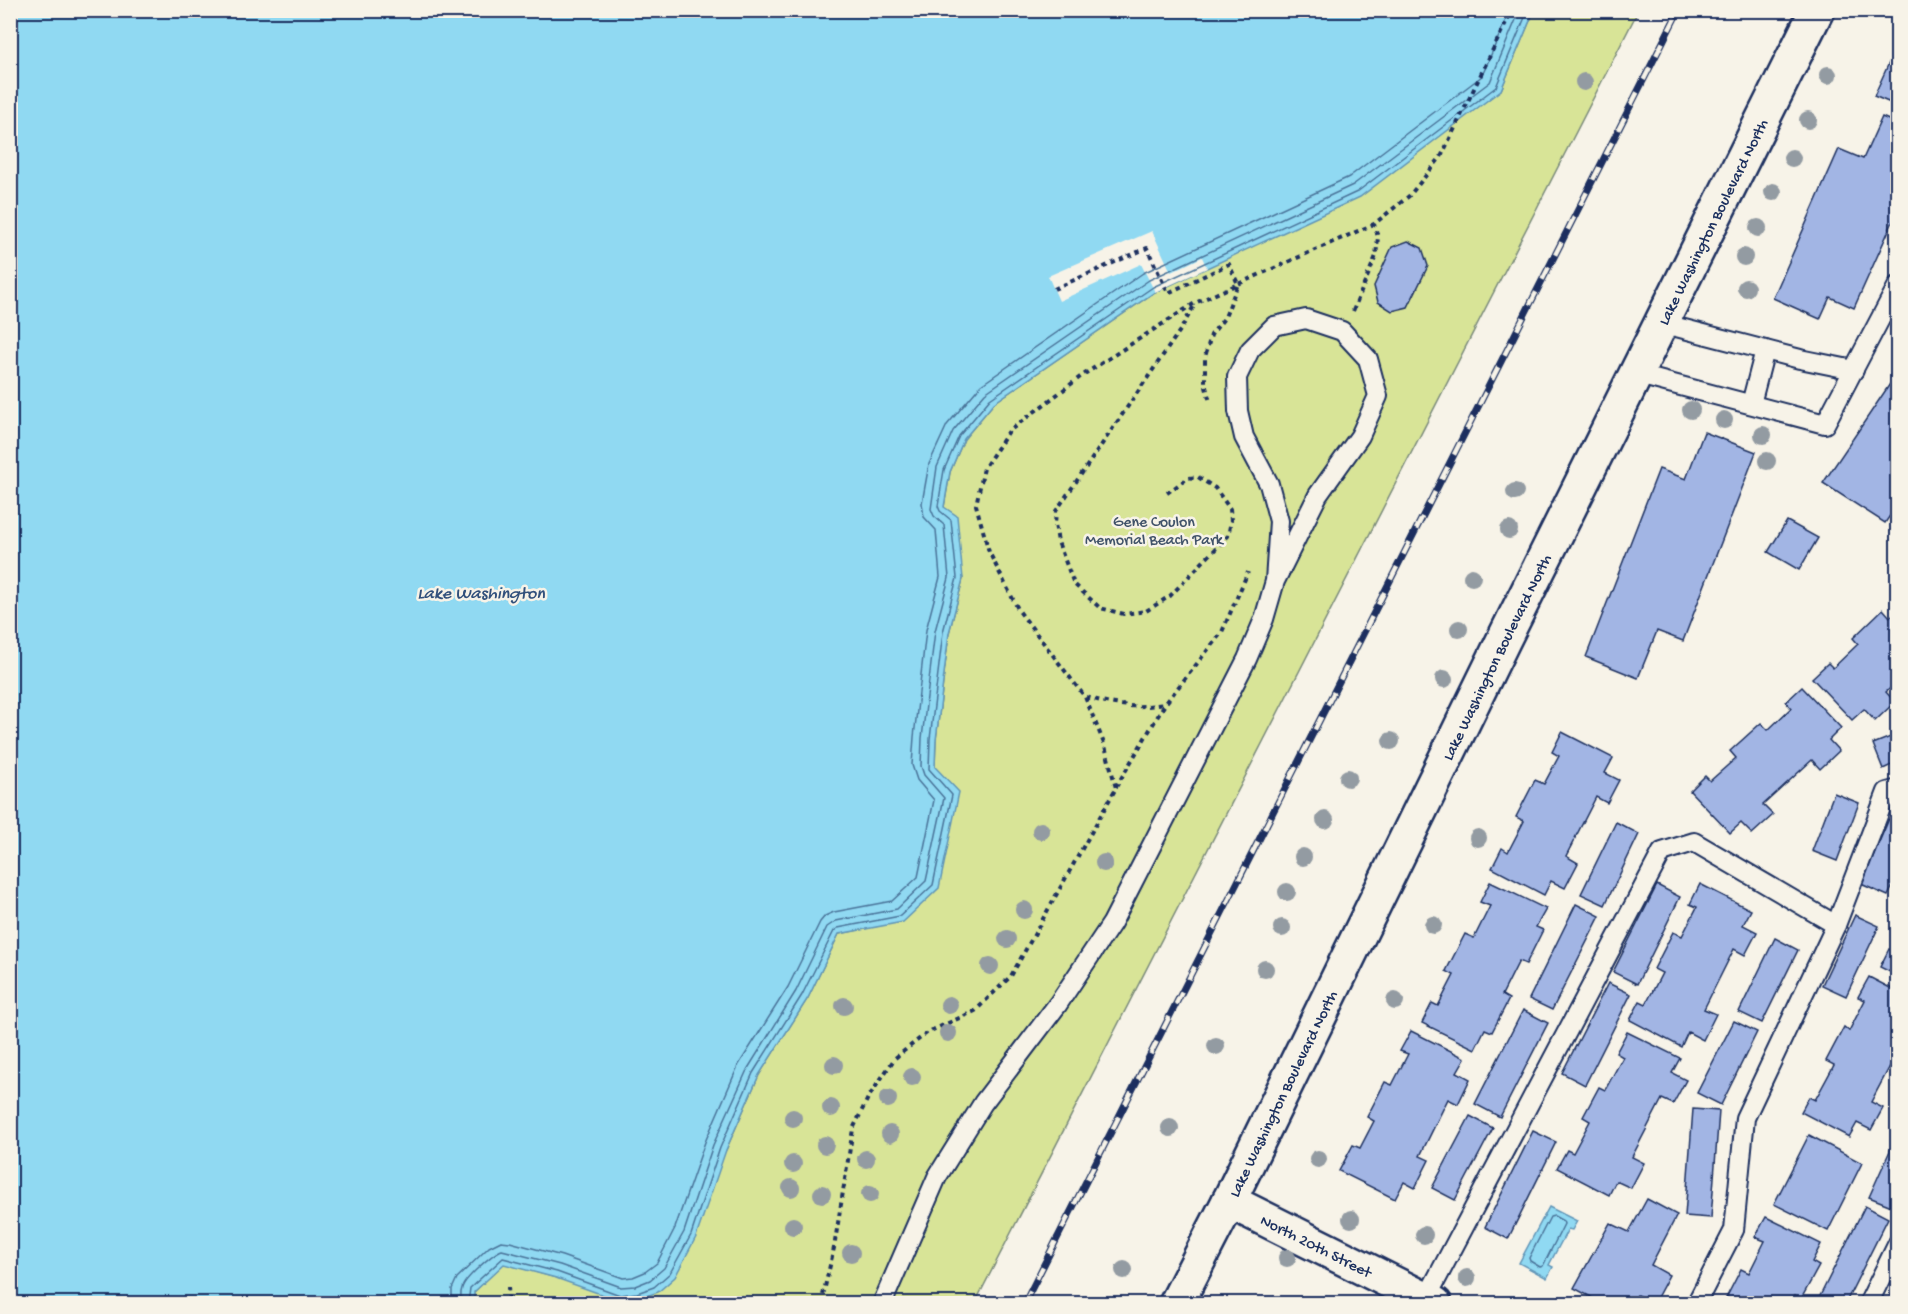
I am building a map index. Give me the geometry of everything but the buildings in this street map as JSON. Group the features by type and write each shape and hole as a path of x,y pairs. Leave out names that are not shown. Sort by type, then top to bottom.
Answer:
{"street":[{"name":"Lake Washington Boulevard North","path":"1176,1304 1817,10"},
{"name":"North 20th Street","path":"1229,1201 1431,1301"}],"lane":[{"path":"1635,374 1826,424 1898,285"},
{"path":"882,1304 937,1177 983,1102 1058,1004 1112,923 1247,659 1264,619 1275,581 1317,495 1360,436 1378,396 1368,359 1342,331 1306,319 1274,326 1250,350 1237,377 1238,411 1244,437 1269,484 1279,521 1275,581"},
{"path":"1661,323 1854,370"},
{"path":"1751,404 1765,350"},
{"path":"1696,1304 1734,1230 1745,1118 1836,925 1887,792 1898,789"},
{"path":"1431,1301 1662,852 1694,842 1836,925"},
{"path":"1868,1304 1898,1243"}],"path":[{"path":"1116,788 1105,746 1085,697 1018,611 989,552 976,505 984,468 1009,431 1083,375 1195,303 1374,224 1409,196 1441,157 1512,10"},
{"path":"1342,331 1357,304 1376,256 1378,237 1374,224"},
{"path":"1054,289 1147,248 1168,293 1229,264 1238,284 1225,317 1211,336 1205,357 1205,383 1212,406"},
{"path":"1167,493 1188,478 1198,477 1215,488 1230,509 1231,521 1228,536 1170,596 1146,610 1124,615 1100,608 1074,584 1058,542 1055,524 1056,511 1181,329 1195,303"},
{"path":"821,1304 834,1248 853,1129 868,1098 895,1058 928,1032 975,1011 1011,976 1165,704 1222,632 1250,568"},
{"path":"1085,697 1120,707 1142,708 1165,704"},
{"path":"508,1287 509,1304"}],"green space":[{"name":"Gene Coulon Memorial Beach Park","path":"1534,11 1638,11 975,1303 474,1304 474,1292 504,1263 556,1278 726,1150 759,1075 808,998 839,934 903,921 935,767 936,740 949,633 963,579 944,507 950,472 964,439 994,403 1155,292 1185,278 1501,90"}],"water":[{"name":"Lake Washington","path":"10,11 1534,11 1501,90 1360,197 1155,292 994,403 964,439 950,472 944,507 957,516 963,579 949,633 936,740 935,767 959,792 939,888 903,922 839,934 808,998 759,1075 726,1150 696,1237 675,1277 658,1292 638,1299 620,1301 556,1278 504,1264 474,1292 474,1304 11,1303"},
{"path":"1549,1207 1577,1221 1572,1230 1568,1229 1549,1265 1553,1267 1547,1278 1519,1263"}],"pier":[{"path":"1152,231 1171,272 1202,257 1207,268 1155,292 1141,264 1059,301 1048,276"}],"railway":[{"path":"1024,1304 1679,10"}]}
